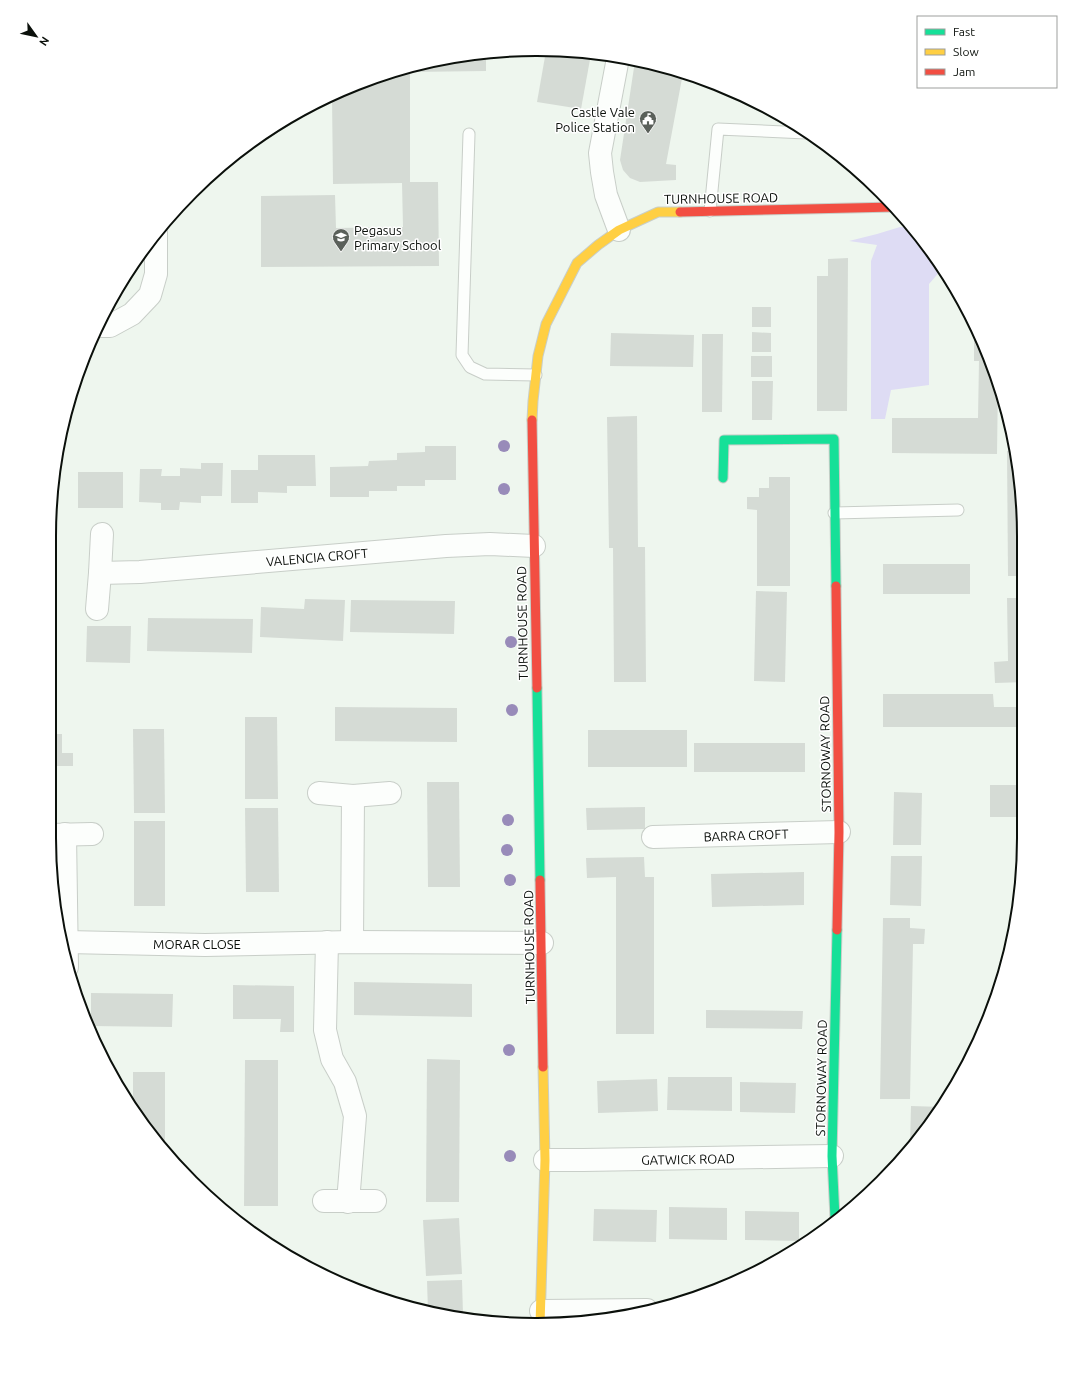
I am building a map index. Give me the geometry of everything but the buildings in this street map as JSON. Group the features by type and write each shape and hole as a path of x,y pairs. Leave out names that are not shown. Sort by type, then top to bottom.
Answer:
{"street":[{"path":"617,63 600,153 606,194 619,230"},
{"name":"TURNHOUSE ROAD","path":"540,1318 545,1160 532,430 533,400 538,356 546,324 578,263 598,244 619,230 658,212 887,208"},
{"path":"105,326 110,326 132,314 150,295 156,274 156,243"},
{"name":"STORNOWAY ROAD","path":"723,478 724,440 834,439 839,832 832,1156 835,1214"},
{"path":"97,609 102,534"},
{"name":"VALENCIA CROFT","path":"100,573 140,572 446,546 490,544 534,546"},
{"path":"319,793 353,796 390,793"},
{"path":"352,942 353,796"},
{"name":"BARRA CROFT","path":"653,837 839,832"},
{"path":"67,938 57,834 92,834"},
{"name":"MORAR CLOSE","path":"67,942 205,945 327,942 542,943"},
{"path":"327,942 324,1030 332,1059 345,1082 355,1116 348,1202"},
{"name":"GATWICK ROAD","path":"545,1160 832,1156"},
{"path":"324,1201 375,1201"},
{"path":"543,1318 604,1313"}],"lane":[{"path":"710,211 718,129 796,133"},
{"path":"469,134 462,355 470,367 485,374 536,376"},
{"path":"834,513 958,510"}],"shaded area":[{"path":"904,227 918,244 938,273 929,284 929,385 891,390 885,419 871,419 871,261 877,245 849,241"}],"traffic: fast":[{"path":"723,478 724,440 834,439 836,586"},
{"path":"537,688 540,880"},
{"path":"835,1214 832,1156 837,930"}],"traffic: slow":[{"path":"532,420 538,356 546,324 577,263 619,230 658,212 680,212"},
{"path":"540,1318 545,1160 543,1067"}],"traffic: jam":[{"path":"680,212 886,207"},
{"path":"532,420 537,688"},
{"path":"836,586 839,832 837,930"},
{"path":"540,880 543,1067"}],"place":[{"name":"Castle Vale Police Station","path":"648,134"},
{"name":"Pegasus Primary School","path":"341,252"}]}
